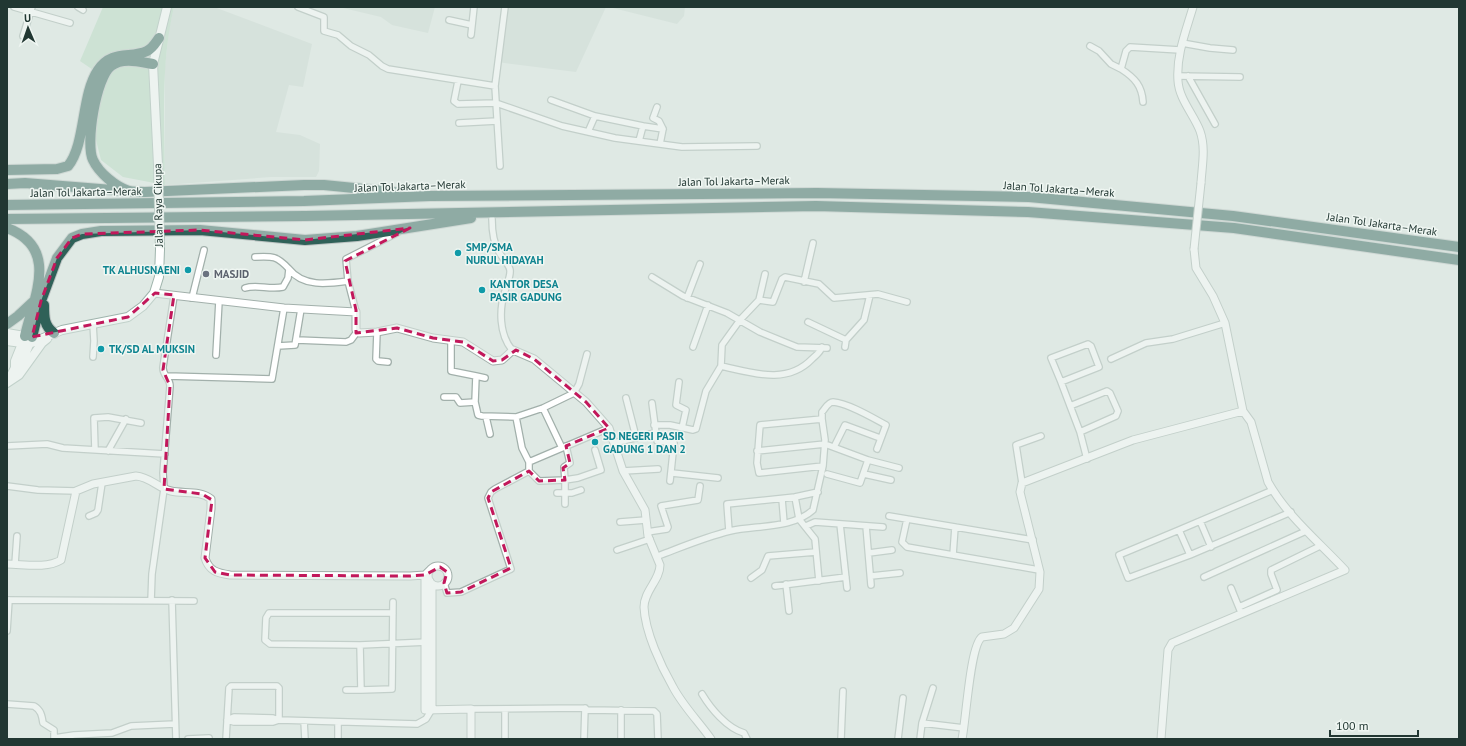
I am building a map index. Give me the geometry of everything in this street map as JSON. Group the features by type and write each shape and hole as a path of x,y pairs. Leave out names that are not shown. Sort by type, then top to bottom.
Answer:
{"highway":[{"path":"7,170 57,169 68,166 78,141 90,85 99,68 105,62 114,57 146,52 152,48 159,38"},
{"path":"129,191 109,180 92,159 91,138 94,111 104,76 111,66 131,60 153,64"},
{"path":"7,184 25,183 145,192 266,186 324,185 430,196"},
{"name":"Jalan Tol Jakarta–Merak","path":"7,205 304,201 430,196 817,192 1029,198 1233,216 1459,247"},
{"path":"7,219 492,216 816,206 1028,212 1234,228 1459,260"},
{"path":"27,341 57,258 72,238 82,234 102,231 200,230 305,240 358,236 492,216"},
{"path":"7,228 23,236 31,243 37,253 41,267 40,279 33,302 27,341"},
{"path":"46,287 44,315 46,326 54,333"},
{"path":"7,324 33,302"}],"main road":[{"name":"Jalan Raya Cikupa","path":"27,341 54,333 128,317 143,306 154,293 159,277 160,249 153,64 167,7"},
{"path":"7,333 27,341"},
{"path":"7,383 19,375 42,343 54,333"},
{"path":"7,341 27,341"},
{"path":"7,383 15,368 15,362 27,341"}],"street":[{"path":"14,7 31,9 70,23"},
{"path":"298,7 324,17 324,31 338,35 351,46 369,55 384,68 495,86"},
{"path":"471,35 474,7"},
{"path":"500,166 495,86 505,7"},
{"path":"1161,739 1168,650 1170,644 1240,611 1345,570 1306,531 1273,490 1266,476 1251,422 1243,411 1225,323 1213,296 1196,268 1194,249 1204,148 1201,132 1180,90 1178,76 1180,50 1193,7"},
{"path":"23,36 31,9"},
{"path":"449,20 472,25"},
{"path":"1182,43 1233,50"},
{"path":"1090,46 1099,51 1111,64 1121,69 1139,84 1142,91 1142,102"},
{"path":"1121,69 1126,50 1130,47 1180,50"},
{"path":"1178,76 1240,77"},
{"path":"1188,76 1215,124"},
{"path":"458,81 454,97 455,102 458,104 496,103 562,126 615,138 682,147 757,146"},
{"path":"551,100 595,116 663,129"},
{"path":"657,107 653,118 659,121 663,129 660,144"},
{"path":"588,132 595,116"},
{"path":"459,123 497,121"},
{"path":"639,141 643,126"},
{"path":"492,216 493,236 498,251 510,268 510,275 501,309 505,339 512,350 516,350 534,359 574,393 597,413 609,428 623,471 643,506 648,536 658,556 660,568 646,598 644,606 650,637 673,688 711,739"},
{"path":"297,340 346,342 351,340 357,332 356,311 348,281 345,262 350,256 410,228"},
{"path":"804,282 813,243"},
{"path":"192,298 204,250"},
{"path":"255,257 274,256 290,269 297,278 306,281 323,283 348,281"},
{"path":"687,298 700,264"},
{"path":"245,288 253,285 265,288 283,288 288,278 290,269"},
{"path":"654,425 669,425 696,429 706,391 721,366 722,345 740,320 759,300 766,274"},
{"path":"652,276 687,298 708,305 740,320 760,332 792,345 825,348 804,368 779,375 757,373 721,366"},
{"path":"759,300 773,302 783,277 821,285 834,298 878,294 907,302"},
{"path":"154,293 284,308 356,311"},
{"path":"845,347 846,340 864,320 870,295"},
{"path":"151,601 152,574 164,489 164,454 170,386 167,376 164,374 163,367 174,296"},
{"path":"216,355 218,301"},
{"path":"693,347 708,305"},
{"path":"167,376 269,380 273,377 284,308"},
{"path":"278,346 294,346 297,340 301,309"},
{"path":"808,322 846,340"},
{"path":"1111,359 1146,343 1173,339 1225,323"},
{"path":"93,324 93,357"},
{"path":"357,332 377,332 397,328 433,338 463,342 493,361 502,360 512,350"},
{"path":"377,332 376,359 378,361 388,362"},
{"path":"451,341 450,372 485,378"},
{"path":"1061,382 1099,367 1090,345 1051,358 1080,432 1087,459"},
{"path":"476,376 475,402 478,415 486,417 516,417 543,408 574,393 579,384 587,354"},
{"path":"680,382 676,405 686,410 682,428"},
{"path":"1070,406 1107,391 1110,393 1118,411 1116,416 1080,432"},
{"path":"444,397 456,397 460,403 475,402"},
{"path":"626,398 636,437"},
{"path":"830,445 822,419 822,412 829,404 833,402 846,406 886,425 877,449"},
{"path":"652,403 655,433 658,441 674,443 670,481"},
{"path":"543,408 564,447 570,463 564,468 566,504"},
{"path":"1022,483 1134,440 1243,411"},
{"path":"95,450 94,418 108,417 126,419 141,423"},
{"path":"486,417 490,434"},
{"path":"516,417 522,448 529,462 529,471 539,481 578,478 601,470 595,450"},
{"path":"108,451 126,419"},
{"path":"822,419 760,425 758,451 759,473 823,466"},
{"path":"658,556 701,539 728,531 800,519 813,510 823,466 830,445 845,425 880,438"},
{"path":"529,462 609,428"},
{"path":"614,443 655,433"},
{"path":"962,739 971,671 977,642 982,636 1007,633 1018,624 1039,589 1039,570 1020,492 1022,483 1016,445 1041,436"},
{"path":"7,446 47,444 64,448 164,454"},
{"path":"758,451 830,445 868,460 899,468"},
{"path":"827,474 860,483 868,460"},
{"path":"623,471 658,469"},
{"path":"444,584 448,593 461,592 511,568 488,498 491,492 496,488 529,471"},
{"path":"672,473 718,478"},
{"path":"864,474 892,480"},
{"path":"7,486 38,490 76,491 93,484 143,476 164,489 202,494 211,499 205,558 208,565 215,572 230,575 426,578 435,585 444,584"},
{"path":"89,516 96,513 98,510 102,483"},
{"path":"617,550 667,528 668,527 661,506 698,500 700,486"},
{"path":"557,493 575,493 581,490"},
{"path":"1273,490 1120,554 1119,558 1126,576 1130,578 1190,555 1291,512"},
{"path":"16,536 11,564 43,565 55,563 61,560 76,491"},
{"path":"728,531 727,504 795,497 818,492"},
{"path":"795,497 800,519 814,536 819,581"},
{"path":"782,498 784,522"},
{"path":"889,516 1032,540"},
{"path":"908,519 902,542 905,546 1039,570"},
{"path":"620,522 646,520"},
{"path":"1200,521 1210,547"},
{"path":"805,526 815,522 883,527"},
{"path":"840,524 848,588"},
{"path":"866,526 871,585"},
{"path":"953,555 955,527"},
{"path":"1179,530 1190,555"},
{"path":"1204,577 1306,531"},
{"path":"1240,611 1277,590 1270,574 1271,570 1320,546"},
{"path":"868,553 892,550"},
{"path":"750,578 762,570 768,556 816,552"},
{"path":"227,720 234,717 273,718 279,720 304,721 417,724 428,712 429,644 426,578 431,569 440,567 445,570 447,578 444,584"},
{"path":"871,576 900,573"},
{"path":"775,586 846,577"},
{"path":"786,584 789,611"},
{"path":"1231,588 1240,611"},
{"path":"7,631 8,600 194,601"},
{"path":"172,600 176,739"},
{"path":"346,690 392,689 394,602"},
{"path":"393,613 269,613 266,615 265,640 268,643 360,645 429,644"},
{"path":"360,645 361,690"},
{"path":"226,739 230,687 274,685 279,688 279,720"},
{"path":"920,739 922,723 933,688"},
{"path":"841,739 843,691"},
{"path":"702,694 714,710 736,730 745,733 746,739"},
{"path":"898,739 903,698"},
{"path":"7,704 37,708 41,714 43,723 54,730 54,738 74,735 112,733 132,726 175,724"},
{"path":"428,712 471,709 585,708 587,710 656,712 658,739"},
{"path":"584,739 585,708"},
{"path":"471,709 471,739"},
{"path":"505,709 505,739"},
{"path":"621,710 621,739"},
{"path":"304,721 305,739"},
{"path":"338,722 338,739"},
{"path":"922,723 964,728"},
{"path":"188,739 209,738"}],"highlighted area":[{"path":"410,228 345,261 356,310 356,333 397,328 433,338 463,342 493,361 502,360 516,350 534,359 586,402 609,428 566,446 570,463 563,468 565,480 539,481 529,471 491,492 488,498 511,568 461,592 447,593 444,583 447,572 440,567 425,575 410,576 230,575 215,572 205,558 212,500 202,494 164,489 170,386 163,370 174,295 155,293 128,317 32,337 41,301 57,258 72,238 82,234 200,230 305,240"}],"shaded area":[{"path":"174,7 214,7 312,44 303,87 289,85 276,132 300,135 320,144 319,171 316,177 271,177 165,185 165,67 169,29"},
{"path":"339,7 435,7 428,33 392,25 381,17"},
{"path":"503,7 606,7 576,72 497,62"},
{"path":"609,7 685,7 684,16 677,24"}],"green space":[{"path":"103,7 174,7 165,73 165,185 123,177 101,160 94,132 102,76 80,61"}],"place":[{"name":"SMP/SMA NURUL HIDAYAH","path":"458,253"},
{"name":"TK ALHUSNAENI","path":"188,270"},
{"name":"MASJID","path":"206,274"},
{"name":"KANTOR DESA PASIR GADUNG","path":"482,290"},
{"name":"TK/SD AL MUKSIN","path":"101,349"},
{"name":"SD NEGERI PASIR GADUNG 1 DAN 2","path":"595,442"}]}
